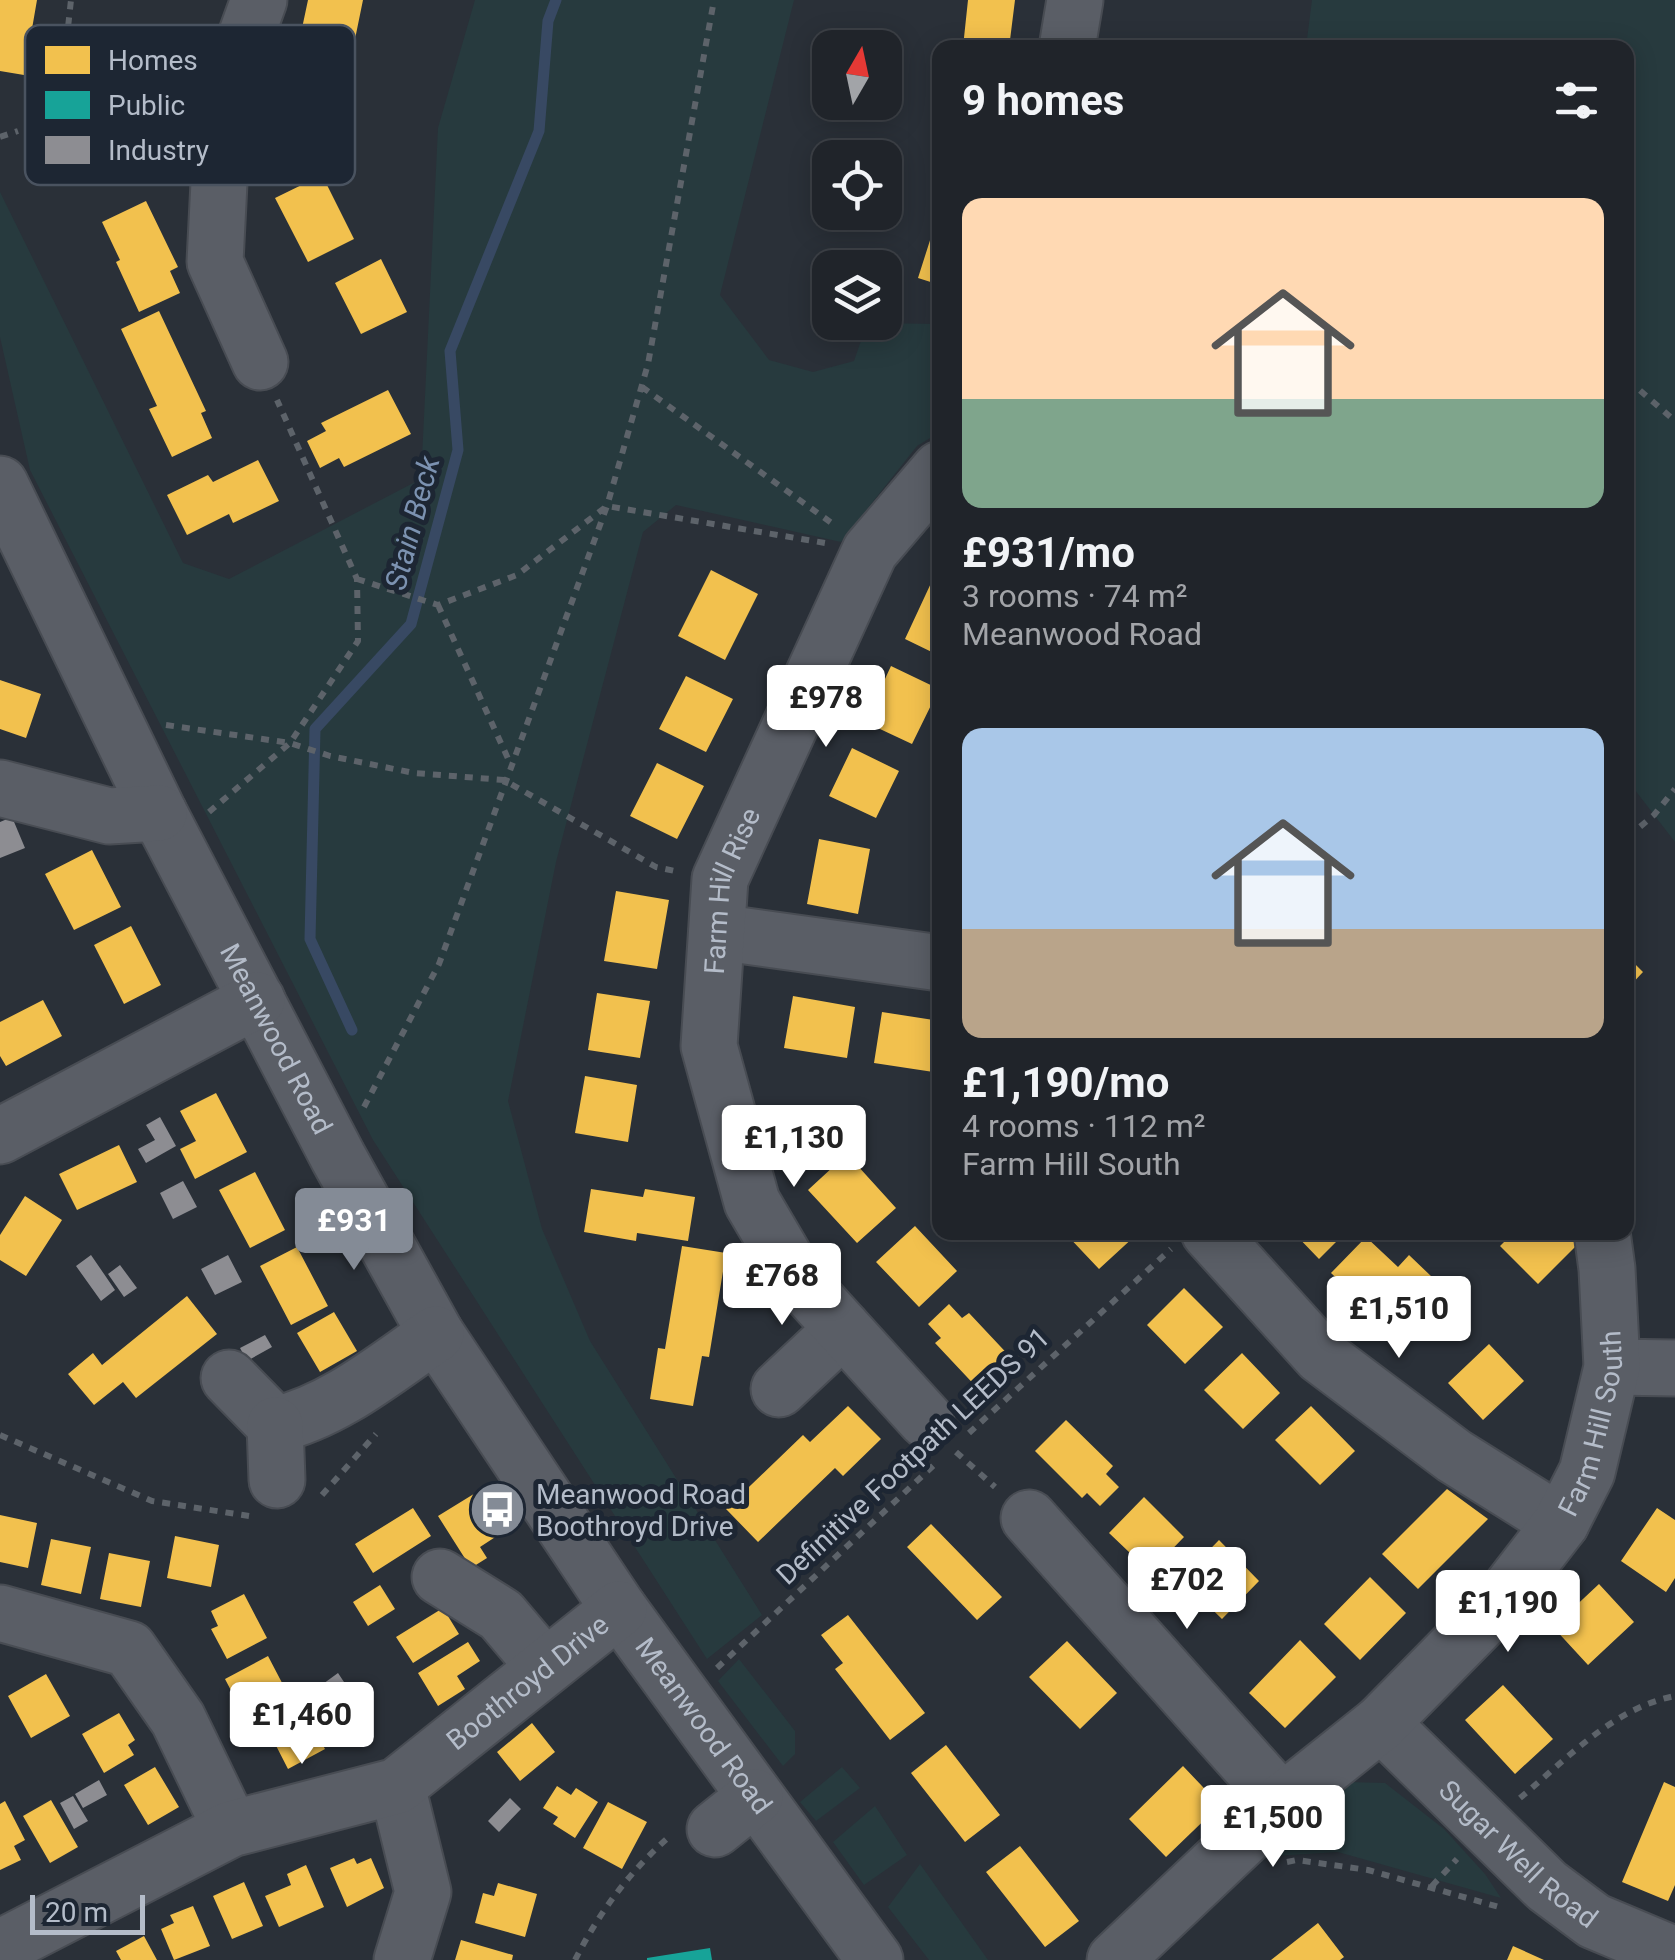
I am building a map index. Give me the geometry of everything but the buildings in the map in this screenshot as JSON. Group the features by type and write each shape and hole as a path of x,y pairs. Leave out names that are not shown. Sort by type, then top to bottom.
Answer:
{"street":[{"path":"250,25 259,0"},
{"path":"1068,40 1075,0"},
{"path":"219,185 215,262 260,362"},
{"name":"Farm Hill Rise","path":"932,478 870,551 719,906 709,1046 752,1202 796,1277 938,1434"},
{"name":"Meanwood Road","path":"4,504 338,1157 436,1334 618,1609 700,1718 717,1817 875,1960"},
{"path":"0,788 167,827"},
{"path":"719,906 932,961"},
{"path":"0,1136 257,1000"},
{"path":"1193,1240 1321,1356 1454,1456 1560,1523"},
{"name":"Farm Hill South","path":"1115,1960 1282,1802 1382,1724 1500,1602 1560,1523 1587,1472 1612,1367 1603,1240"},
{"path":"779,1389 843,1329"},
{"path":"274,1424 303,1418 339,1400 436,1334"},
{"path":"1612,1367 1675,1368"},
{"path":"229,1378 274,1424 278,1480"},
{"path":"1029,1518 1282,1802"},
{"path":"440,1577 501,1614 545,1667"},
{"name":"Boothroyd Drive","path":"0,1948 231,1829 397,1786 618,1609"},
{"path":"0,1613 129,1648 178,1719 231,1829"},
{"name":"Sugar Well Road","path":"1382,1724 1547,1886 1594,1921 1665,1955"},
{"path":"397,1786 422,1892 402,1960"}],"path":[{"path":"68,25 71,0"},
{"path":"338,1157 439,964 607,506 642,386 714,0"},
{"path":"167,827 290,743 358,641 357,579 260,362"},
{"path":"1634,385 1675,421"},
{"path":"642,386 870,551"},
{"path":"357,579 438,605 516,575 607,506 870,551"},
{"path":"438,605 510,764"},
{"path":"111,717 290,743 330,756 414,773 504,780 719,906"},
{"path":"1634,832 1654,815 1675,788"},
{"name":"Definitive Footpath LEEDS 91","path":"700,1718 721,1701 707,1681 720,1665 925,1476 938,1434 1191,1240"},
{"path":"938,1434 1029,1518"},
{"path":"1432,1886 1486,1827 1598,1732 1646,1702 1675,1696"},
{"path":"575,1960 595,1922 637,1865 717,1817"},
{"path":"1278,1864 1298,1860 1368,1870 1508,1909"}],"green space":[{"path":"475,0 794,0 720,295 769,360 813,372 854,361 861,340 902,340 902,323 932,324 932,437 917,446 841,542 676,505 643,532 556,862 508,1101 542,1229 590,1341 762,1615 707,1659 373,1140 30,470 0,337 0,192 183,563 229,579 421,479 438,128"},
{"path":"1312,0 1675,0 1675,842 1634,789 1634,40 1307,40"},
{"path":"739,1659 795,1731 795,1754 783,1766 718,1681"},
{"path":"842,1767 860,1788 816,1821 800,1802"},
{"path":"1347,1782 1385,1783 1444,1829 1501,1898 1338,1852 1274,1856"},
{"path":"875,1806 907,1855 864,1885 833,1842"},
{"path":"920,1864 988,1960 929,1960 888,1907"}],"waterway":[{"name":"Stain Beck","path":"352,1030 310,939 315,729 411,624 458,450 450,351 539,131 548,21 556,0"}],"place":[{"name":"Meanwood Road Boothroyd Drive","path":"497,1510"}]}
